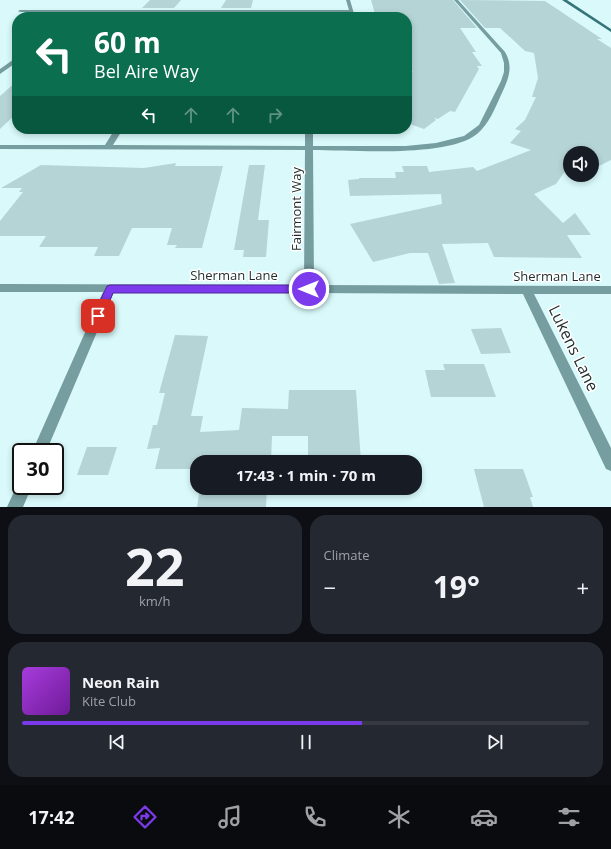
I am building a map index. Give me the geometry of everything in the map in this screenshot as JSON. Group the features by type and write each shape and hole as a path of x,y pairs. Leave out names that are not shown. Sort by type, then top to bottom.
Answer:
{"street":[{"path":"20,11 352,11 348,0"},
{"path":"0,147 406,148 436,146 458,140 480,127 506,77 508,69 507,60 456,0"},
{"path":"564,0 611,31"},
{"path":"0,72 12,63"},
{"path":"108,147 116,134"},
{"name":"Fairmont Way","path":"309,134 309,289"},
{"name":"Sherman Lane","path":"0,288 611,290"},
{"path":"43,443 110,289"},
{"name":"Lukens Lane","path":"527,290 611,464"},
{"path":"15,507 20,495"}],"building":[{"path":"150,0 181,0 174,8 142,8"},
{"path":"226,0 253,0 251,8 221,8"},
{"path":"371,0 453,0 477,28 460,28 476,52 472,52 482,66 477,66 479,69 455,112 450,111 438,119 434,118 436,120 424,129 412,125 412,12 375,12"},
{"path":"460,0 545,1 602,39 597,39 611,48 611,160 599,166 599,146 563,146 563,174 556,184 534,194 563,223 575,213 591,235 567,235 582,258 494,257 488,243 442,244 455,283 439,284 428,253 410,253 373,262 350,224 442,204 441,194 350,196 348,180 359,178 396,178 395,172 404,172 402,166 427,166 429,172 473,167 477,171 531,150 510,143 521,131 515,129 525,120 536,97 532,97 538,78 534,53 525,51 500,28 485,28"},
{"path":"12,85 12,118 0,129 0,96"},
{"path":"176,163 175,166 223,166 202,248 175,248 177,245 167,245 172,228 132,228 119,256 94,256 98,247 39,247 46,236 0,236 0,221 23,192 19,192 22,188 1,188 41,165 144,168"},
{"path":"249,165 265,165 258,220 269,220 266,257 243,257 244,250 234,250"},
{"path":"501,328 511,353 481,354 471,329"},
{"path":"175,335 208,336 191,416 203,416 200,432 239,430 242,408 288,409 289,390 356,390 361,455 308,455 308,436 272,436 271,455 190,455 190,469 155,469 160,448 147,449 153,425 157,425 165,393 159,393"},
{"path":"443,364 484,364 496,397 431,397 425,370 445,370"},
{"path":"87,447 117,447 108,475 77,475"},
{"path":"474,469 523,469 533,497 530,497 533,507 484,507"},
{"path":"199,495 267,495 266,507 197,507"}],"route":[{"path":"98,316 110,289 309,289"}]}
